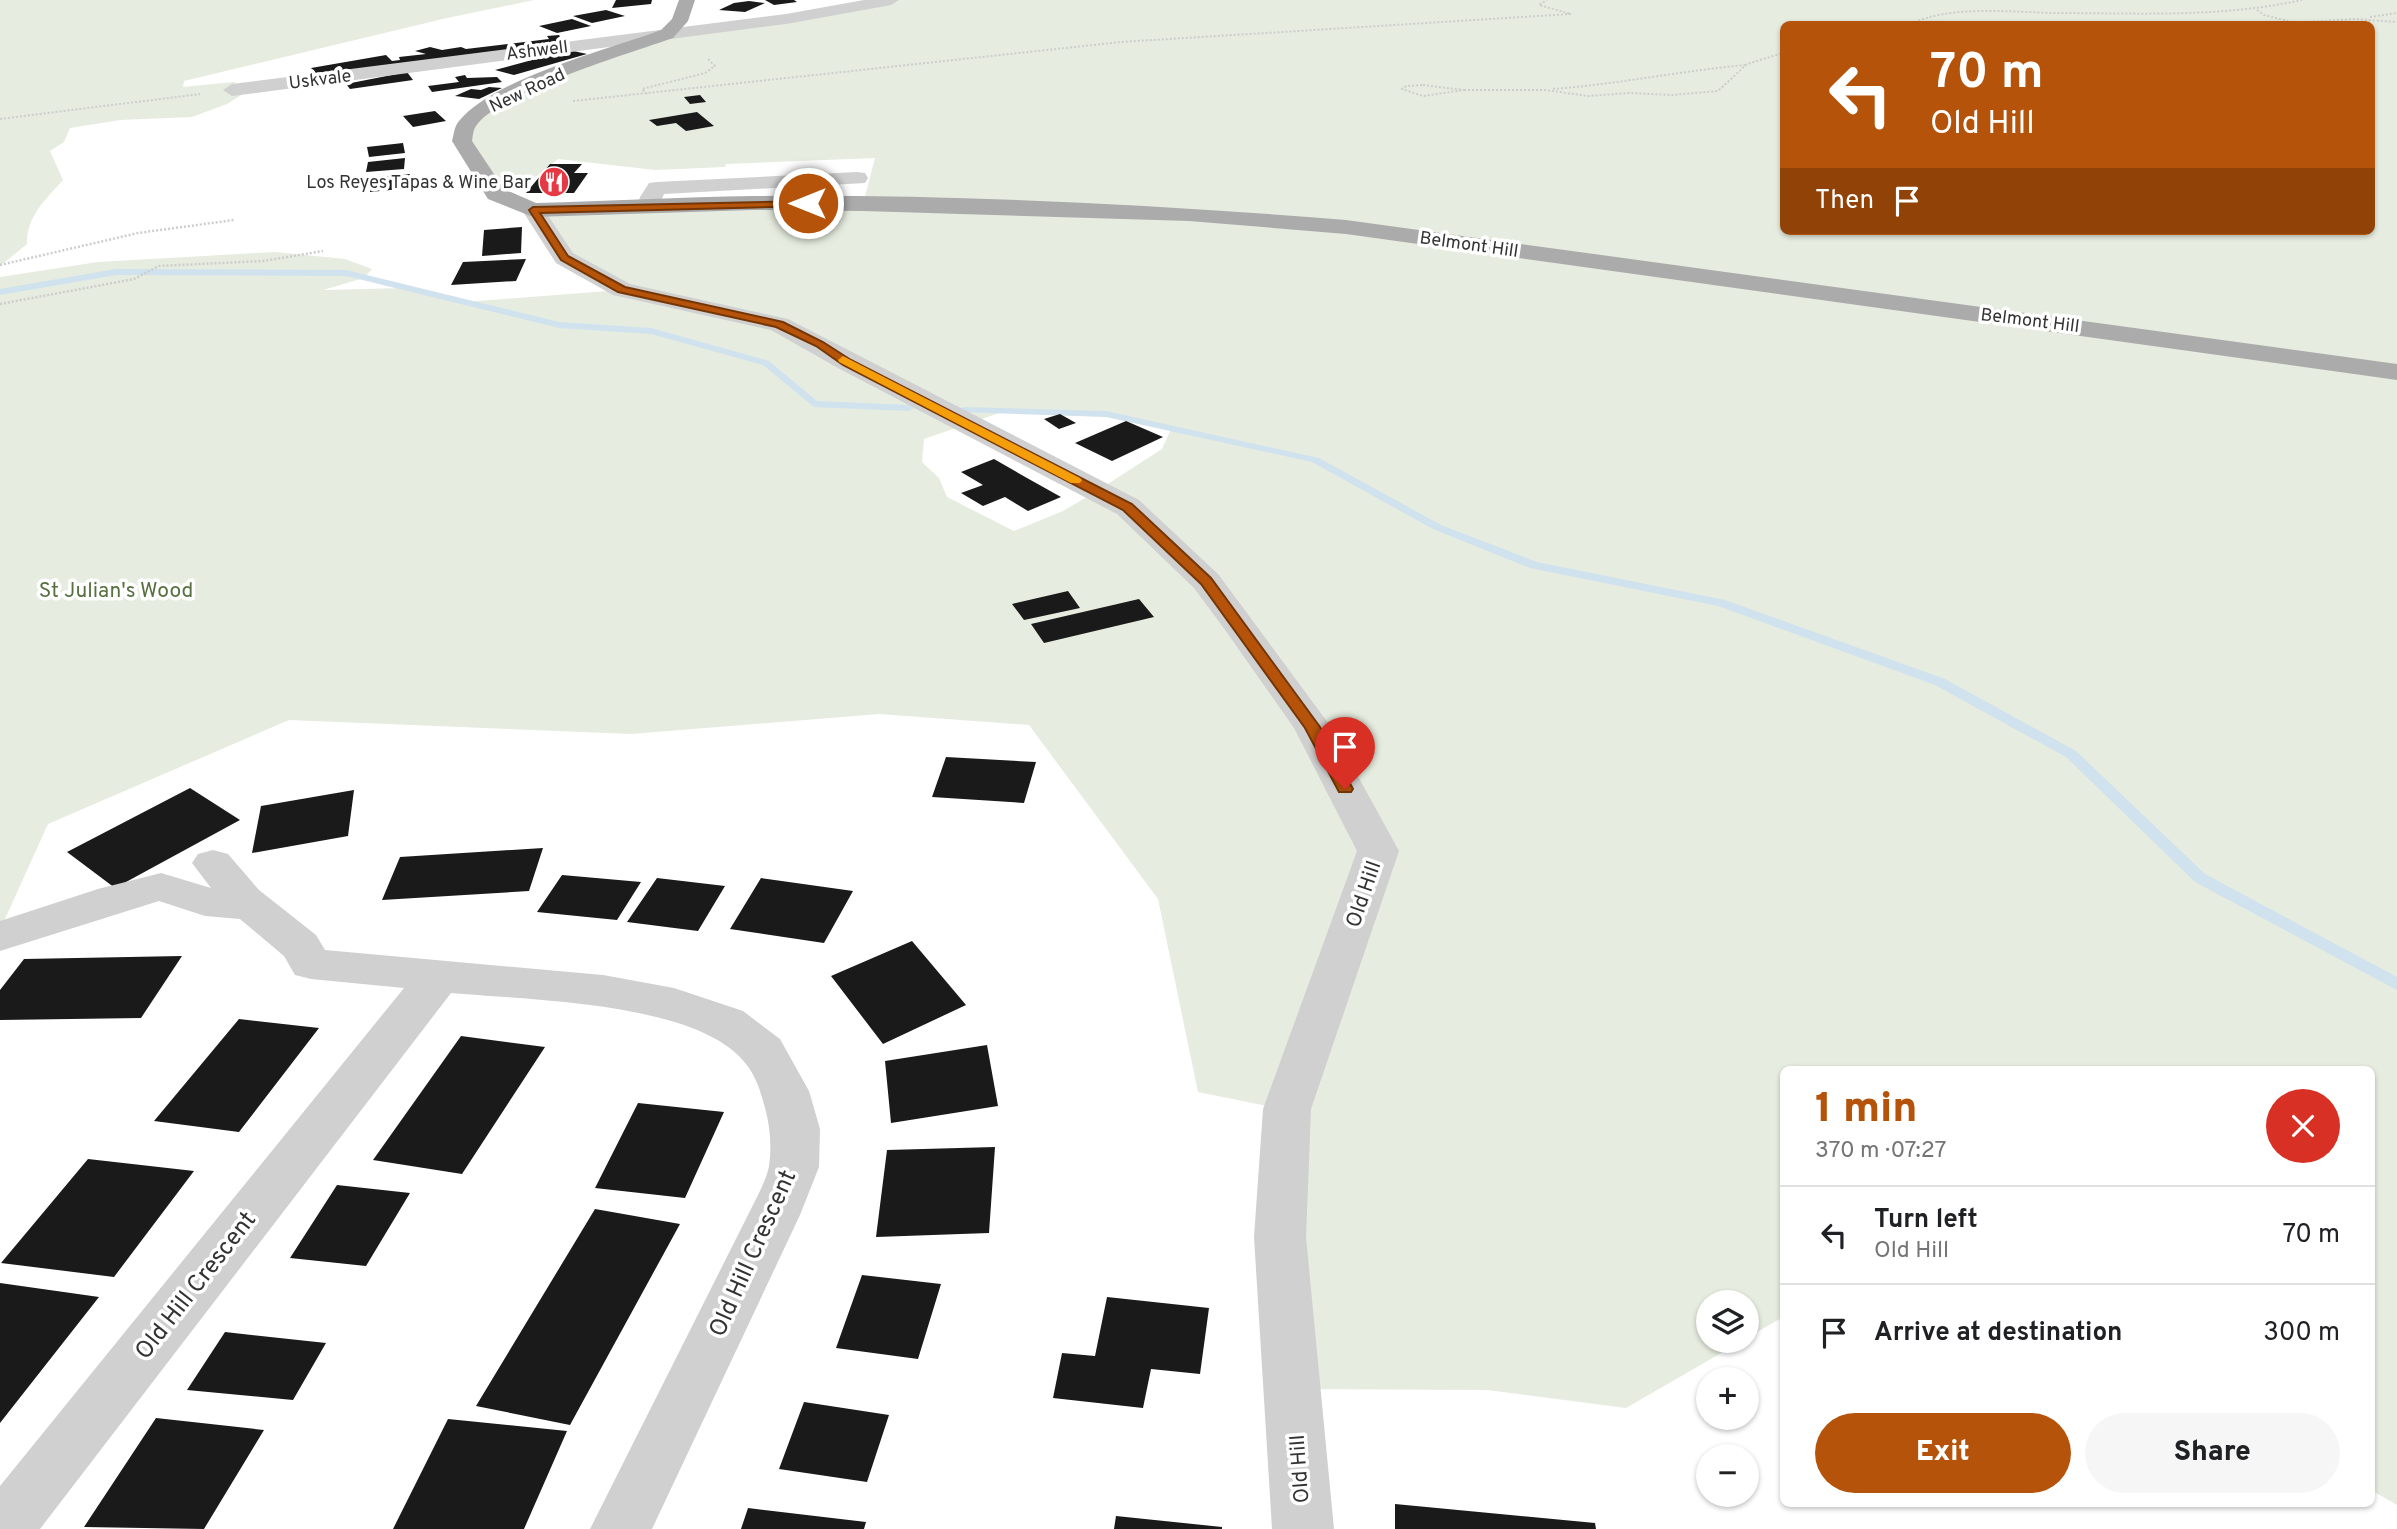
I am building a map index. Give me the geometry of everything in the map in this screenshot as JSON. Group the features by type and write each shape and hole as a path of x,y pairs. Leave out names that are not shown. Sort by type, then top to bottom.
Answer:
{"main road":[{"path":"667,34 680,21 687,0"},
{"name":"New Road","path":"533,210 496,194 470,158 462,141 466,125 492,102 667,34"},
{"name":"Belmont Hill","path":"533,210 753,203 863,204 1078,209 1267,219 1359,229 2397,372"}],"street":[{"name":"Ashwell","path":"408,67 786,19 891,0"},
{"name":"Uskvale","path":"232,90 408,67"},
{"path":"648,208 657,188 858,172"},
{"name":"Old Hill","path":"533,210 564,258 622,290 779,324 1128,507 1206,581 1312,727 1378,851 1287,1110 1280,1237 1303,1529"},
{"name":"Old Hill Crescent","path":"213,863 251,906 300,946 311,964 603,991 674,1004 727,1023 762,1051 785,1091 795,1129 794,1167 774,1215 621,1529"},
{"path":"0,936 113,898 161,887 205,902 251,906"},
{"name":"Old Hill Crescent","path":"3,1529 439,976"}],"path":[{"path":"566,102 1057,50 1136,39 1488,23 1571,15 1539,5 1547,0"},
{"path":"1918,21 1967,12 2211,14 2256,10 2302,0"},
{"path":"2256,10 2263,15 2288,21"},
{"path":"2313,21 2397,13"},
{"path":"2355,19 2397,22"},
{"path":"1464,90 1418,96 1405,93 1402,89 1406,86 1423,85 1464,90 1545,90 1624,83 1685,71 1747,64 1780,54"},
{"path":"1545,90 1588,96 1629,93 1672,95 1718,90 1747,64"},
{"path":"0,119 232,90"},
{"path":"0,265 138,233 234,220"},
{"path":"0,304 134,279 159,267 263,261 323,251"}],"green space":[{"path":"0,0 534,0 184,81 183,87 234,82 246,92 227,104 192,117 120,120 70,128 64,142 50,151 63,180 33,217 27,244 0,266"},
{"name":"St Julian's Wood","path":"891,0 2397,0 2397,1505 2375,1492 2375,1066 1780,1066 1780,1319 1759,1331 1759,1290 1696,1290 1696,1353 1721,1353 1626,1408 1487,1390 1292,1389 1287,1110 1198,1092 1158,899 1029,725 879,714 631,734 289,720 48,824 0,930 0,277 98,262 275,252 345,259 372,269 364,278 323,290 405,288 465,302 620,290 564,258 533,210 863,204 875,158 726,164 725,167 655,170 558,159 537,176 496,194 462,141 492,102 667,34","holes":["1005,411 1106,414 1171,429 1162,449 1063,511 1014,531 947,497 939,478 922,462 924,439"]}],"building":[{"path":"616,0 652,0 651,4 612,8"},
{"path":"765,0 794,0 797,2 774,5"},
{"path":"734,3 765,3 745,12 719,10"},
{"path":"606,10 625,16 592,23 573,16"},
{"path":"572,19 591,26 557,33 539,26"},
{"path":"559,35 564,43 330,75 326,72 316,73 311,68 386,55 392,61 400,60 399,57 426,54 415,51 430,47 442,50 461,47 466,49 549,39 547,36"},
{"path":"569,50 587,54 514,75 495,70"},
{"path":"407,72 413,80 350,89 346,84"},
{"path":"465,75 467,78 497,77 502,82 432,92 428,86 459,82 455,77"},
{"path":"502,88 479,99 455,96 471,89"},
{"path":"700,95 706,102 690,104 684,97"},
{"path":"435,111 446,121 413,127 403,116"},
{"path":"697,112 714,126 686,131 676,123 657,126 649,120"},
{"path":"403,143 405,153 369,157 367,147"},
{"path":"405,158 404,169 366,172 368,162"},
{"path":"550,164 582,164 574,173 588,173 574,193 526,193"},
{"path":"410,174 410,188 370,192 371,178"},
{"path":"522,227 521,253 482,256 484,230"},
{"path":"526,259 516,281 451,285 463,262"},
{"path":"1060,414 1076,423 1059,429 1044,419"},
{"path":"1126,421 1163,437 1112,461 1075,443"},
{"path":"994,459 1061,497 1028,511 1005,497 983,506 961,493 983,485 961,472"},
{"path":"1068,591 1080,608 1024,620 1012,604"},
{"path":"1139,599 1154,617 1044,643 1031,624"},
{"path":"946,757 1036,762 1024,803 932,797"},
{"path":"190,788 240,820 115,888 67,852"},
{"path":"354,790 348,836 252,853 261,806"},
{"path":"543,848 529,891 382,900 400,857"},
{"path":"562,875 641,882 617,920 537,912"},
{"path":"657,878 725,886 698,931 627,922"},
{"path":"761,878 853,891 824,943 730,929"},
{"path":"912,941 966,1005 883,1044 831,976"},
{"path":"182,956 141,1018 0,1020 0,990 24,959"},
{"path":"239,1019 319,1028 239,1132 154,1121"},
{"path":"461,1036 545,1047 462,1174 373,1160"},
{"path":"987,1045 998,1106 891,1123 885,1061"},
{"path":"638,1103 724,1112 685,1198 595,1188"},
{"path":"995,1147 989,1233 876,1237 887,1150"},
{"path":"88,1159 194,1171 114,1277 1,1263"},
{"path":"337,1185 410,1193 366,1266 290,1258"},
{"path":"595,1209 680,1224 570,1425 476,1406"},
{"path":"862,1275 941,1284 918,1359 836,1348"},
{"path":"0,1283 99,1297 0,1423"},
{"path":"1107,1297 1209,1308 1200,1374 1151,1369 1143,1408 1053,1398 1062,1353 1095,1356"},
{"path":"225,1332 326,1343 293,1400 187,1390"},
{"path":"804,1402 889,1415 867,1482 779,1469"},
{"path":"156,1418 264,1430 204,1529 84,1527"},
{"path":"448,1419 567,1431 524,1529 393,1529"},
{"path":"1395,1504 1595,1523 1596,1529 1395,1529"},
{"path":"748,1508 866,1522 864,1529 741,1529"},
{"path":"1116,1516 1222,1527 1222,1529 1114,1529"}],"waterway":[{"path":"0,292 116,272 346,273 559,325 651,331 766,363 814,404 909,408"},
{"path":"965,410 1106,414 1315,460 1437,527 1534,565 1721,603 1940,682 2071,754 2200,878 2397,984"}],"slow traffic":[{"path":"843,360 1076,480"}],"place":[{"name":"Los Reyes Tapas & Wine Bar","path":"554,182"}],"route":[{"path":"808,203 533,210 564,258 622,290 779,324 1128,507 1206,581 1312,727 1345,789"}]}
